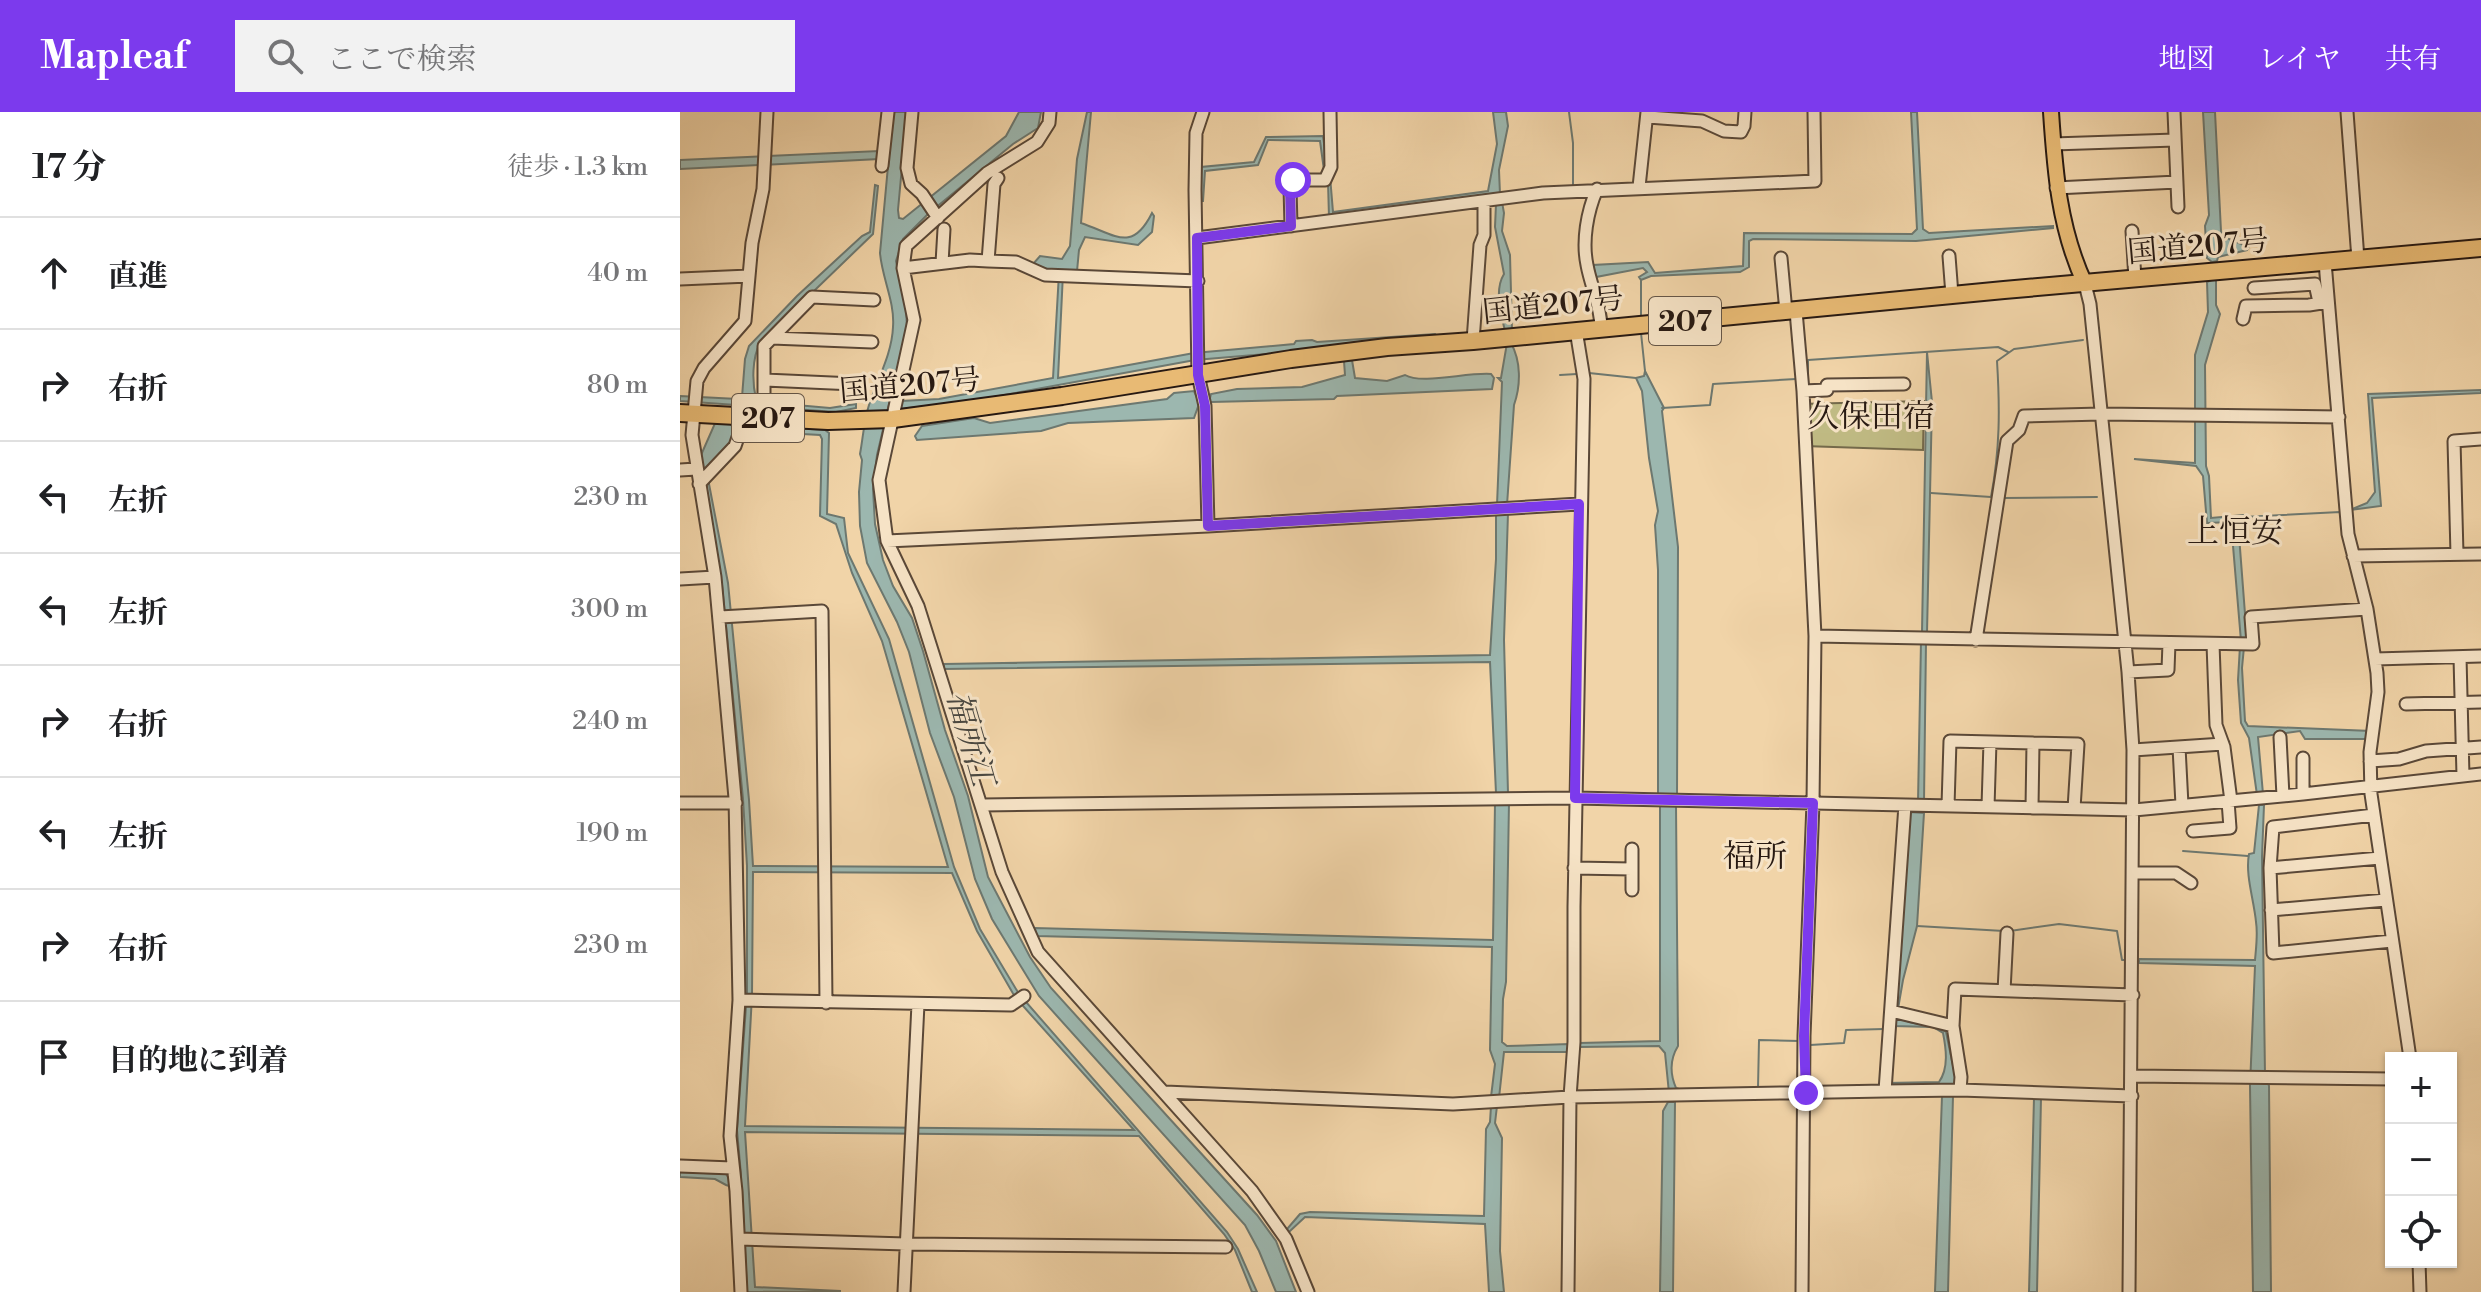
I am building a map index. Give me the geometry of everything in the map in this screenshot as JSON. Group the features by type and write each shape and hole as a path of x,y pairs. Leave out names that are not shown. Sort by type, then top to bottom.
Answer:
{"highway":[{"name":"国道207号","path":"690,406 745,417 764,409 856,421 893,419 961,411 1198,370 1361,350 2481,248"}],"main road":[{"path":"2051,112 2056,188 2062,222 2073,259 2085,284"}],"street":[{"path":"741,1292 730,1136 739,1000 736,803 720,617 696,469 690,406 704,368 745,321 752,243 763,189 767,112"},
{"path":"882,166 888,112"},
{"path":"912,112 907,168 911,184 922,194 941,223 942,263"},
{"path":"1050,112 1049,123 1037,142 987,173 941,223 906,246 903,268 914,320 879,480 887,541 918,606 1002,872 1038,952 1252,1191 1286,1239 1308,1292"},
{"path":"1203,112 1196,133 1198,370 1204,400 1208,526"},
{"path":"1291,226 1290,187 1293,180 1325,180 1331,167 1330,112"},
{"path":"1639,187 1647,114 1702,121 1724,131 1741,132 1745,112"},
{"path":"1197,238 1597,189 1815,181 1814,112"},
{"path":"2174,112 2178,207"},
{"path":"2347,112 2358,259"},
{"path":"2053,144 2175,140"},
{"path":"988,261 994,184 998,178"},
{"path":"2056,188 2177,182"},
{"path":"1597,189 1585,236 1586,264 1601,313 1601,328"},
{"path":"1473,341 1480,245 1493,200"},
{"path":"2132,231 2135,279"},
{"path":"1949,256 1952,295"},
{"path":"1781,258 1803,391 1815,636 1813,803 1804,1036 1806,1093 1802,1292"},
{"path":"903,268 942,263 1016,262 1045,275 1198,281"},
{"path":"2325,262 2324,302 2339,417 2346,515 2367,609 2378,692 2370,761 2371,787 2409,1052"},
{"path":"2253,269 2254,307"},
{"path":"680,279 749,276"},
{"path":"2085,284 2090,304 2128,672 2133,750 2129,1292"},
{"path":"2254,288 2315,284 2324,302"},
{"path":"764,409 764,346 812,297 874,300"},
{"path":"2243,319 2246,306 2324,302"},
{"path":"1568,1292 1570,1097 1574,1042 1579,504 1584,379 1576,330"},
{"path":"772,338 872,342"},
{"path":"765,380 854,384"},
{"path":"1803,391 1827,390 1827,385 1904,384"},
{"path":"1976,640 2007,441 2019,430 2024,416 2339,417"},
{"path":"699,484 735,446 745,417"},
{"path":"2457,554 2454,441 2481,439"},
{"path":"680,470 696,469"},
{"path":"887,541 1579,504"},
{"path":"2353,556 2481,554"},
{"path":"680,579 715,577"},
{"path":"1815,636 2253,644 2251,617 2367,609"},
{"path":"720,617 822,611 826,1003"},
{"path":"2128,672 2168,670 2169,643"},
{"path":"2193,831 2230,828 2223,744 2216,725 2213,644"},
{"path":"2375,659 2481,656"},
{"path":"2460,657 2463,776"},
{"path":"2406,704 2481,702"},
{"path":"2280,737 2283,796"},
{"path":"1948,806 1950,741 2078,744 2074,809"},
{"path":"1988,807 1990,742"},
{"path":"2032,808 2033,743"},
{"path":"2133,750 2223,744"},
{"path":"2179,747 2182,805"},
{"path":"2370,761 2399,759 2426,751 2481,747"},
{"path":"2303,758 2303,794"},
{"path":"983,805 1575,798 2134,810 2481,774"},
{"path":"680,803 736,803"},
{"path":"1885,1091 1905,805"},
{"path":"2374,815 2273,827 2270,868 2273,953 2392,941"},
{"path":"1632,849 1632,890"},
{"path":"2270,868 2380,858"},
{"path":"1574,868 1632,869"},
{"path":"2134,873 2176,873 2191,883"},
{"path":"2271,910 2386,900"},
{"path":"2004,991 2007,933"},
{"path":"1960,1090 1961,1077 1953,1026 1955,989 2133,995"},
{"path":"739,1000 1011,1005 1024,996"},
{"path":"904,1292 918,1004"},
{"path":"1891,1011 1953,1026"},
{"path":"2132,1076 2385,1079"},
{"path":"1165,1092 1453,1104 1570,1097 1612,1099 1960,1090 2132,1096"},
{"path":"680,1166 734,1179"},
{"path":"739,1239 1226,1247"},
{"path":"2419,1268 2420,1292"}],"shaded area":[{"path":"1924,401 1923,450 1804,446 1800,404"}],"water":[{"path":"893,112 907,112 898,210 899,218 903,219 1006,136 1019,112 1041,112 1038,128 1013,144 928,214 903,239 896,261 907,328 877,455 873,489 875,524 883,560 893,586 912,618 923,651 945,730 968,796 988,877 1030,957 1051,988 1257,1215 1276,1241 1296,1292 1276,1292 1245,1225 1039,996 992,919 975,879 954,797 930,733 909,652 867,563 860,526 860,454 867,411 887,357 893,327 880,253"},
{"path":"1087,112 1091,112 1081,223 1122,238 1137,233 1152,213 1154,216 1152,232 1138,245 1085,237 1079,250 1077,271 1063,273 1058,378 1194,353 1294,344 1296,341 1435,334 1440,339 1195,360 966,402 899,409 901,401 939,399 1053,378 1059,273 1033,264 1040,256 1062,259 1070,246 1077,159"},
{"path":"1493,112 1506,112 1508,126 1499,170 1500,194 1329,217 1330,176 1333,212 1488,191 1497,144"},
{"path":"1911,112 1917,112 1923,229 1929,233 2053,228 1916,241 1753,239 1749,241 1749,267 1740,272 1651,276 1641,280 1639,277 1647,272 1643,268 1596,277 1593,265 1648,262 1655,273 1743,266 1744,233 1912,234 1917,229"},
{"path":"2203,112 2215,112 2221,231 2224,237 2249,247 2212,262 2207,258 2205,226 2209,215"},
{"path":"1323,136 1327,165 1324,170 1320,141 1268,140 1258,165 1205,171 1203,201 1200,201 1201,167 1254,162 1266,137"},
{"path":"879,151 879,159 680,169 680,160"},
{"path":"875,185 878,186 873,234 760,343 755,356 754,385 756,399 761,402 830,408 856,404 856,408 836,412 680,401 680,396 742,397 749,346 797,296 870,232"},
{"path":"1502,202 1502,231 1510,255 1512,330 1505,331 1499,295 1504,274 1495,227 1496,204"},
{"path":"2216,278 2216,305 2220,314 2205,365 2206,466 2211,518 2243,515 2244,521 2238,522 2247,640 2241,641 2231,522 2207,523 2203,476 2196,466 2134,459 2195,463 2195,355 2208,312 2207,282"},
{"path":"1507,343 1511,343 1517,357 1519,381 1514,405 1507,505 1497,505 1502,382 1498,378 1501,378"},
{"path":"1927,352 1932,402 1927,633 1922,632"},
{"path":"1352,360 1355,378 1387,381 1405,375 1433,379 1491,374 1494,378 1492,389 1337,396 1334,399 1211,402 1199,404 1194,418 1068,423 1041,431 917,440 915,436 922,426 974,418 990,423 1167,399 1174,393 1194,391 1197,398 1210,398 1211,394 1237,389 1302,387 1345,375 1344,361"},
{"path":"1645,371 1664,408 1678,547 1677,796 1658,795 1658,570 1655,525 1658,511 1642,391 1636,378 1644,376"},
{"path":"2481,390 2481,393 2372,398 2381,506 2350,510 2367,503 2375,492 2368,394"},
{"path":"716,421 729,422 734,429 732,443 708,468 728,583 753,866 948,867 882,641 852,573 836,524 820,516 822,439 820,435 748,431 753,425 825,430 829,433 827,514 844,518 848,553 889,639 954,867 980,929 1019,994 1227,1232 1257,1292 1252,1292 1235,1250 1224,1234 1139,1136 745,1132 755,1287 841,1291 747,1292 742,1190 715,1179 680,1177 680,1172 726,1174 730,1180 739,1181 737,1130 747,993 747,866 743,799 722,585 700,473 701,455","holes":["753,872 952,873 977,931 1015,997 1134,1130 745,1126 752,995"]},
{"path":"1496,513 1508,513 1504,640 1508,793 1496,793 1490,662 944,669 944,664 1490,655"},
{"path":"1921,641 1926,641 1924,802 1918,802"},
{"path":"2240,646 2244,647 2242,668 2245,721 2248,726 2371,731 2369,739 2305,739 2300,731 2258,737 2263,794 2257,795 2249,738 2241,723 2238,680"},
{"path":"1509,802 1502,1042 1507,1046 1569,1044 1568,1052 1504,1052 1499,1098 1491,1097 1495,1064 1490,1050 1492,947 1036,936 1035,928 1493,940 1495,803"},
{"path":"1660,805 1676,805 1678,1046 1673,1056 1672,1072 1676,1088 1685,1091 1669,1093 1665,1053 1659,1046 1580,1047 1580,1043 1660,1041"},
{"path":"2259,805 2264,805 2265,1075 2269,1086 2271,1292 2253,1292 2250,1086 2255,966 2139,963 2139,959 2255,960 2257,927 2248,862 2249,854 2254,853"},
{"path":"1910,812 1924,813 1917,926 1898,1009 1896,1008"},
{"path":"1896,1014 1907,1021 1933,1027 1893,1026"},
{"path":"1933,1027 1946,1032 1957,1085 1887,1085 1939,1082 1946,1051 1943,1033"},
{"path":"1942,1096 1953,1096 1948,1292 1935,1292"},
{"path":"2034,1098 2041,1098 2037,1292 2029,1292"},
{"path":"1668,1102 1675,1102 1673,1292 1660,1292 1663,1111"},
{"path":"1491,1106 1497,1106 1495,1123 1502,1138 1500,1251 1504,1292 1489,1292 1485,1224 1305,1217 1289,1232 1287,1229 1300,1214 1310,1212 1484,1216 1486,1129 1490,1122"}],"waterway":[{"path":"1569,112 1573,185"},
{"path":"1641,280 1641,316"},
{"path":"1641,333 1645,371"},
{"path":"1931,493 1991,497 1998,429 1997,361 2014,349 2083,340"},
{"path":"1808,379 1808,360 1998,347 2008,352"},
{"path":"1589,373 1636,378"},
{"path":"1560,375 1577,374"},
{"path":"1662,408 1710,405 1713,384 1796,379"},
{"path":"2003,498 2097,497"},
{"path":"2243,517 2340,512 2341,517"},
{"path":"2345,543 2351,568"},
{"path":"2371,668 2372,681"},
{"path":"2183,851 2248,856"},
{"path":"2010,931 2059,924 2117,931 2122,960 2126,960"},
{"path":"1917,926 2004,931"},
{"path":"1810,1045 1844,1043 1846,1030 1884,1029"},
{"path":"1758,1088 1759,1040 1799,1041"}],"district":[{"name":"久保田宿","path":"1871,416"},
{"name":"上恒安","path":"2235,531"},
{"name":"福所","path":"1755,856"}],"route":[{"path":"1293,180 1290,187 1291,226 1197,238 1198,375 1205,406 1208,526 1579,504 1575,798 1813,803 1804,1036 1806,1093"}],"water label":[{"name":"福所江","path":"971,738"}]}
